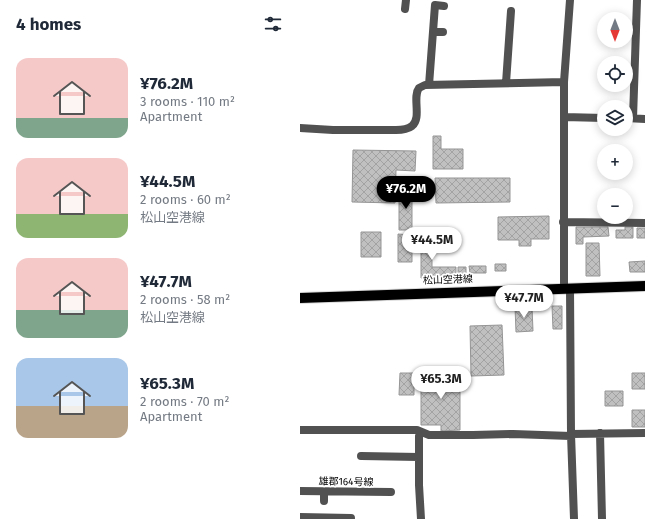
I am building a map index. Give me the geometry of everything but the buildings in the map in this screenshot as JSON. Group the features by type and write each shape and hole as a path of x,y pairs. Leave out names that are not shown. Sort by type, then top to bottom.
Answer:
{"main road":[{"name":"松山空港線","path":"300,298 645,286"}],"street":[{"path":"405,9 406,0"},
{"path":"570,0 564,82 563,222 567,288 574,519"},
{"path":"631,100 637,0"},
{"path":"429,85 435,6 444,6"},
{"path":"506,83 510,11"},
{"path":"433,32 443,32"},
{"path":"300,128 333,130 396,130 411,127 415,122 417,94 419,88 425,85 564,82"},
{"path":"564,117 597,118"},
{"path":"633,118 645,119"},
{"path":"563,222 645,222"},
{"path":"300,430 417,430 429,435 571,435 600,433 645,433"},
{"path":"421,432 419,436 421,519"},
{"path":"600,433 602,519"},
{"path":"361,456 419,457"},
{"path":"600,463 610,463"},
{"name":"雄郡164号線","path":"300,492 387,495"},
{"path":"324,492 324,501"},
{"path":"300,518 347,518"}]}
